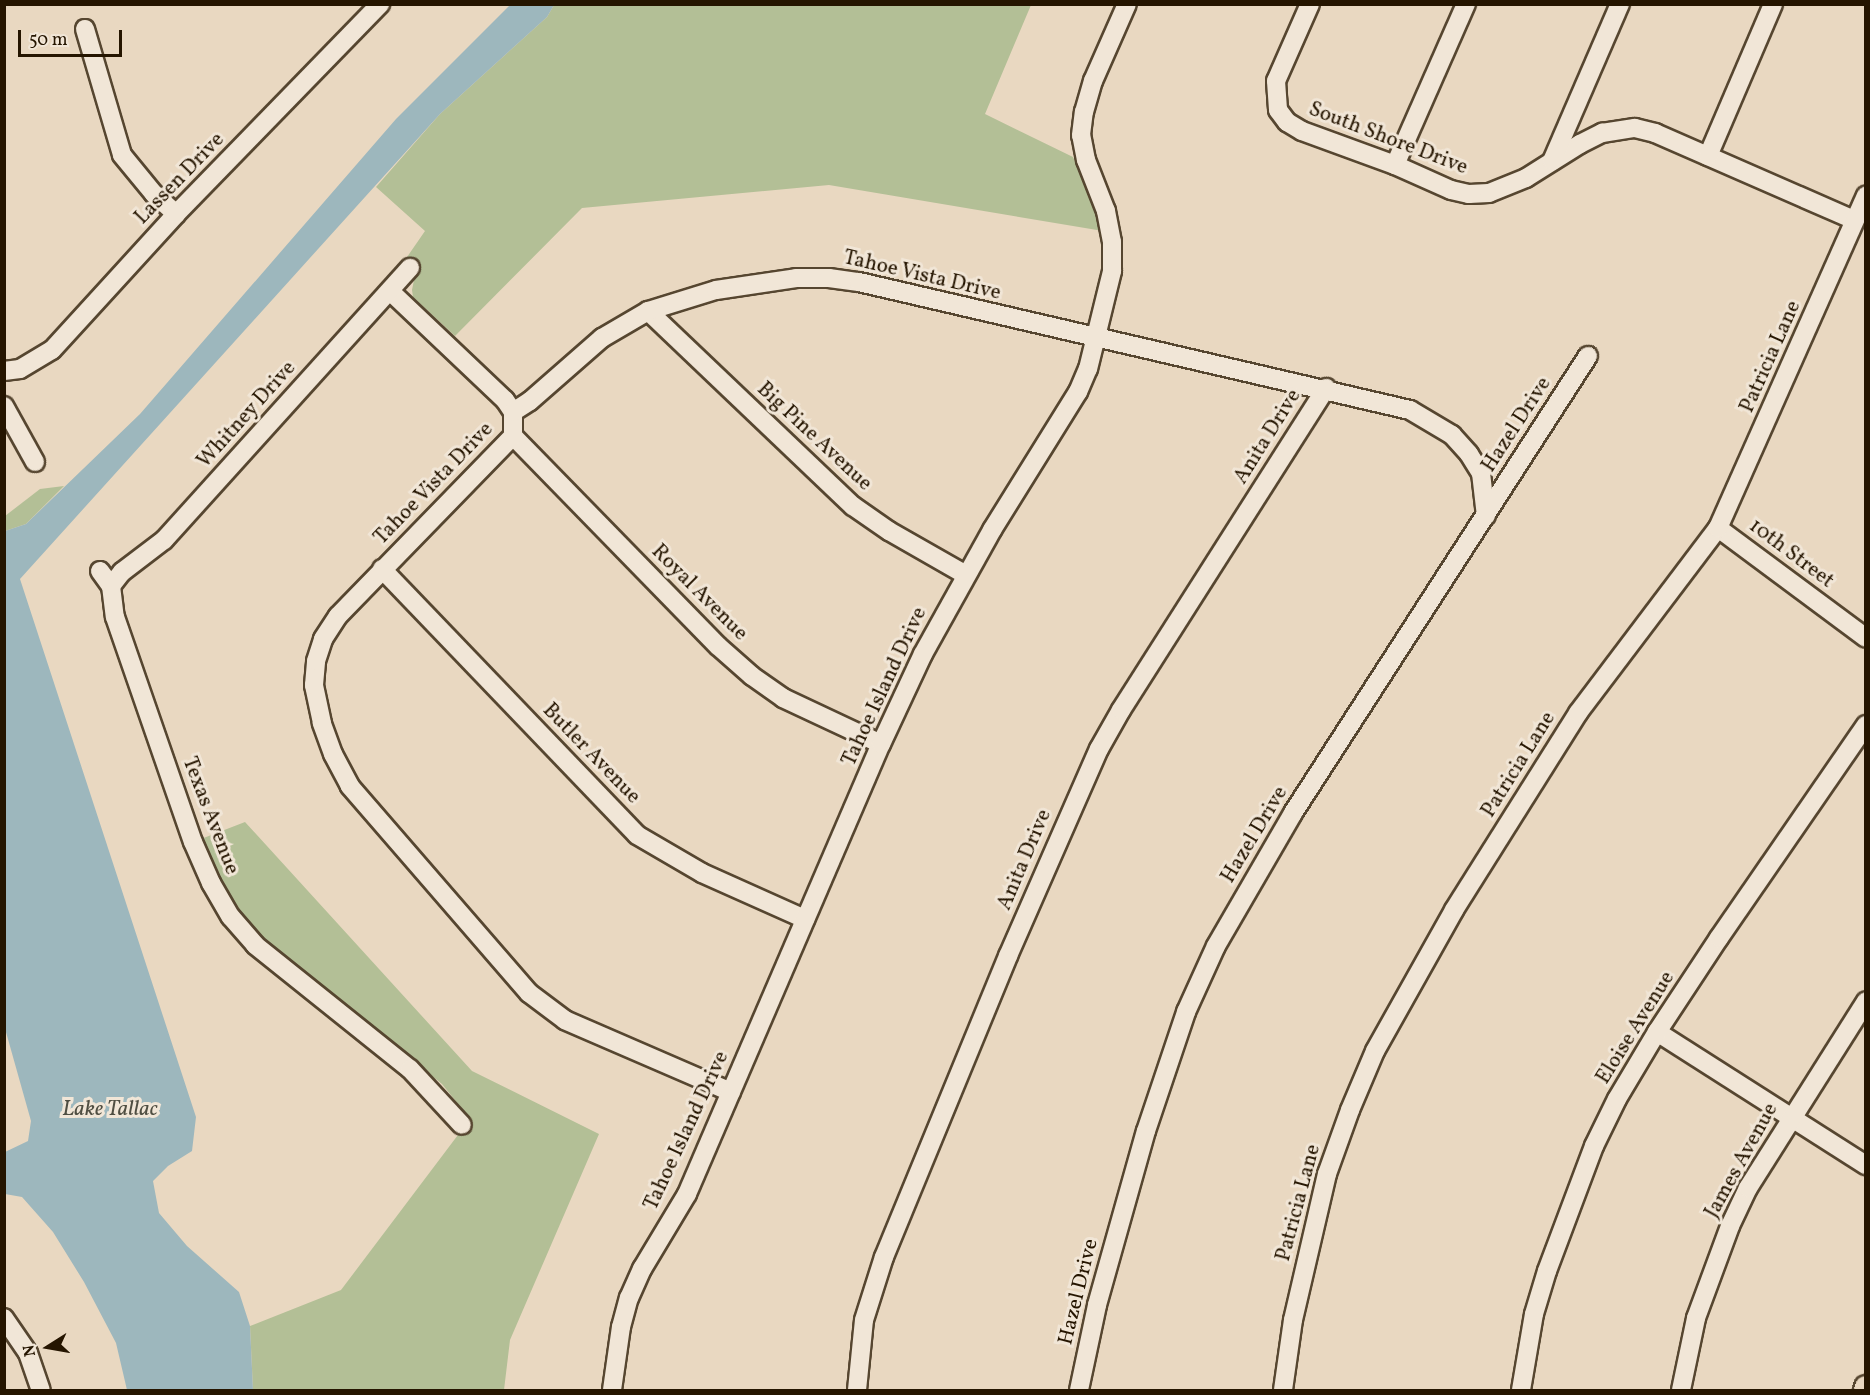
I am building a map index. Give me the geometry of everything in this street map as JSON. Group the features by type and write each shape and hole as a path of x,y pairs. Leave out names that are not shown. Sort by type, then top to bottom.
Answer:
{"street":[{"name":"Lassen Drive","path":"4,371 20,369 52,350 177,214 380,4"},
{"name":"Tahoe Island Drive","path":"612,1390 620,1336 629,1298 642,1269 687,1194 881,744 923,654 966,575 1078,392 1097,340 1112,271 1112,242 1106,211 1086,160 1081,135 1084,112 1093,81 1127,4"},
{"name":"South Shore Drive","path":"1310,4 1276,81 1278,110 1287,122 1451,190 1469,194 1489,193 1506,188 1602,134 1635,128 1655,133 1854,220"},
{"path":"1395,165 1466,4"},
{"path":"1552,161 1620,4"},
{"path":"1708,156 1773,4"},
{"path":"85,29 122,155 154,194 177,214"},
{"name":"Patricia Lane","path":"1283,1390 1293,1320 1327,1174 1350,1110 1375,1051 1454,910 1578,713 1718,528 1866,195"},
{"name":"Whitney Drive","path":"111,586 122,572 164,540 391,292 410,268"},
{"name":"Tahoe Vista Drive","path":"731,1092 565,1020 529,993 350,786 333,754 322,723 314,685 316,661 323,639 338,615 513,436 513,412 530,401 602,338 648,311 682,299 752,284 829,278 859,282 1097,340 1326,388 1410,410 1452,435 1469,454 1481,473 1486,516"},
{"path":"391,292 505,400 513,412"},
{"name":"Big Pine Avenue","path":"648,311 853,506 889,531 966,575"},
{"name":"Hazel Drive","path":"1079,1390 1097,1305 1146,1131 1186,1012 1216,946 1293,813 1588,356"},
{"name":"Anita Drive","path":"857,1390 864,1320 884,1257 1013,945 1095,759 1121,710 1326,388"},
{"path":"4,406 35,462"},
{"name":"Royal Avenue","path":"513,436 718,646 752,676 783,698 881,744"},
{"name":"10th Street","path":"1718,528 1866,638"},
{"name":"Butler Avenue","path":"382,569 637,835 702,873 805,920"},
{"name":"Texas Avenue","path":"100,571 111,586 115,618 193,842 211,883 231,916 255,945 410,1069 462,1125"},
{"name":"Eloise Avenue","path":"1521,1390 1534,1314 1569,1206 1617,1099 1657,1032 1866,725"},
{"name":"James Avenue","path":"1681,1390 1696,1318 1730,1226 1748,1188 1791,1116 1866,1001"},
{"path":"1657,1032 1866,1165"},
{"path":"4,1318 28,1353 41,1390"}],"green space":[{"path":"554,5 1031,5 985,114 1073,157 1098,213 1103,231 829,185 582,208 455,336 413,297 416,270 405,260 425,231 376,187 440,114 547,17"},
{"path":"64,486 26,524 5,531 5,516 40,489"},
{"path":"245,822 472,1071 599,1134 510,1340 504,1390 253,1390 250,1326 341,1290 470,1119 442,1084 271,946 243,916 219,880 201,839"}],"water":[{"name":"Lake Tallac","path":"510,5 554,5 547,17 440,114 20,579 196,1117 192,1151 168,1166 153,1181 159,1213 187,1246 239,1292 250,1326 253,1390 127,1390 116,1343 84,1282 53,1232 22,1197 5,1194 5,1152 28,1141 31,1121 4,1025 5,531 26,524 140,414 396,119"}]}
